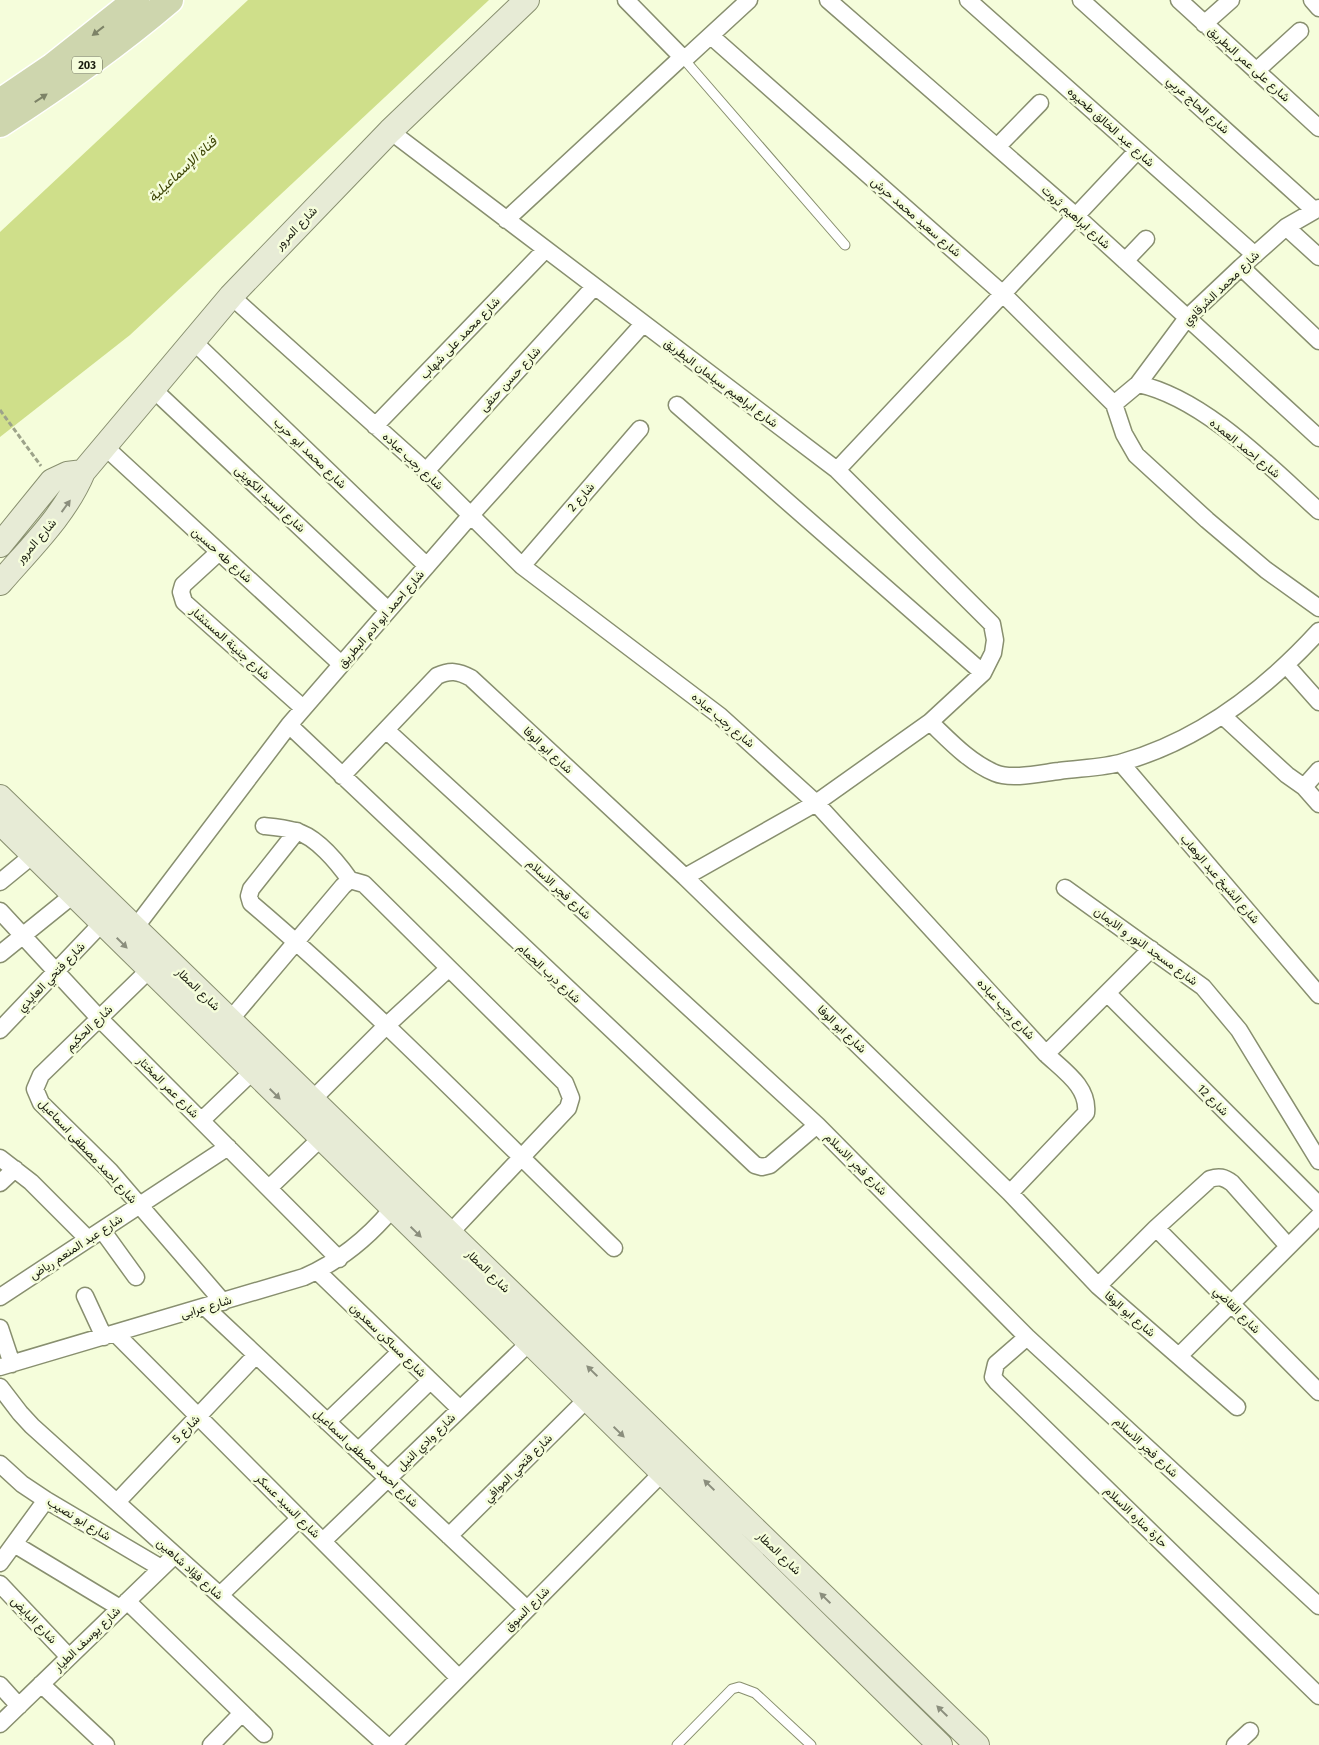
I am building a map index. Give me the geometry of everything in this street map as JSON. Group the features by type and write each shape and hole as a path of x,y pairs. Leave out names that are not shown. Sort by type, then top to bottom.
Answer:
{"main road":[{"name":"203","path":"0,102 53,66 136,0"},
{"name":"203","path":"0,124 66,82 170,0"}],"street":[{"name":"شارع المرور","path":"0,583 60,513 70,499 83,472 231,296 390,131 527,0"},
{"path":"626,0 682,57"},
{"path":"506,220 682,57 690,56 749,0"},
{"name":"شارع ابراهيم ثروت","path":"828,0 1076,216 1319,438"},
{"name":"شارع عبد الخالق طحيوه","path":"968,0 1255,255"},
{"name":"شارع الحاج عربي","path":"1081,0 1317,209"},
{"name":"شارع على عمر البطريق","path":"1179,0 1319,128"},
{"path":"1204,24 1231,0"},
{"path":"1312,0 1319,8"},
{"path":"1256,71 1300,31"},
{"name":"شارع سعيد محمد حرش","path":"711,36 1003,294 1114,404"},
{"path":"996,147 1040,103"},
{"name":"شارع ابراهيم سيلمان البطريق","path":"390,131 837,470 992,624 995,640 993,653 983,674"},
{"path":"837,470 1137,151"},
{"name":"شارع محمد الشرقاوي","path":"1114,404 1138,384 1187,318 1286,227 1317,209"},
{"path":"1286,227 1319,257"},
{"path":"1125,261 1146,239"},
{"name":"شارع محمد على شهاب","path":"375,426 545,250"},
{"path":"1241,267 1319,342"},
{"name":"شارع حسن حنفى","path":"426,471 594,287"},
{"name":"شارع رجب عباده","path":"231,296 426,471 522,566 720,716 816,803 1046,1054 1083,1090 1087,1103 1086,1113 1010,1192"},
{"name":"شارع احمد ابو ادم البطريق","path":"135,928 303,708 471,515 643,324"},
{"name":"شارع محمد ابو حرب","path":"193,341 427,566"},
{"name":"شارع احمد العمده","path":"1138,384 1155,388 1175,397 1221,426 1319,511"},
{"name":"شارع السيد الكويتى","path":"152,388 388,610"},
{"path":"1114,404 1124,434 1136,455 1251,557 1319,608"},
{"path":"677,405 983,674 930,722 816,803 685,877"},
{"name":"شارع 2","path":"522,566 640,429"},
{"name":"شارع طه حسين","path":"104,446 341,664"},
{"name":"شارع المرور","path":"0,545 52,482 67,474 83,472"},
{"name":"شارع جنينة المستشار","path":"219,552 183,585 181,592 184,602 303,708"},
{"path":"930,722 964,756 996,774 1027,775 1121,763 1160,750 1224,716 1287,666 1319,631"},
{"path":"1287,666 1319,702"},
{"name":"شارع ابو الوفا","path":"386,730 437,676 447,671 460,672 471,678 685,877 1010,1192 1098,1286 1237,1407"},
{"path":"1224,716 1287,775 1304,787 1319,804"},
{"name":"شارع درب الحمام","path":"289,725 755,1165 762,1167 770,1165 816,1125"},
{"path":"342,776 386,730"},
{"name":"شارع فجر الاسلام","path":"386,730 816,1125 1027,1337 1315,1596"},
{"name":"شارع الشيخ عبد الوهاب","path":"1121,763 1319,995"},
{"path":"1304,787 1319,770"},
{"name":"شارع المطار","path":"0,797 312,1100 370,1172 392,1209 940,1745"},
{"name":"شارع المطار","path":"0,822 320,1139 370,1172 450,1233 977,1745"},
{"path":"264,826 297,831 322,848 337,862 350,880 364,884 564,1083 569,1091 571,1098 568,1108 450,1233"},
{"path":"297,831 250,889 251,903 298,942 614,1248"},
{"path":"0,882 33,855"},
{"path":"230,1020 350,880"},
{"name":"شارع مسجد النور و الايمان","path":"1065,888 1203,987 1238,1030 1319,1161"},
{"path":"0,954 73,895"},
{"name":"شارع عمر المختار","path":"0,911 99,1018 340,1259"},
{"name":"شارع فتحي العايدي","path":"0,1030 102,923"},
{"path":"1046,1054 1151,949"},
{"path":"312,1100 386,1026 448,969"},
{"name":"شارع الحكيم","path":"34,1089 41,1074 149,970"},
{"name":"شارع 12","path":"1108,994 1319,1205"},
{"path":"202,1120 252,1072"},
{"name":"شارع احمد مصطفى اسماعيل","path":"34,1089 41,1103 95,1155 223,1302"},
{"path":"269,1188 320,1139"},
{"name":"شارع عبد المنعم رياض","path":"0,1297 228,1147"},
{"path":"0,1158 31,1182 88,1239"},
{"path":"0,1183 16,1169"},
{"path":"1098,1286 1210,1178 1225,1178 1232,1183 1288,1246"},
{"name":"شارع عرابى","path":"6,1365 291,1282 340,1259 376,1228 392,1209"},
{"path":"1179,1356 1319,1216"},
{"name":"شارع القاضي","path":"1156,1228 1319,1392"},
{"path":"102,1230 136,1277"},
{"name":"شارع مساكن سعدون","path":"317,1271 460,1409"},
{"path":"85,1296 110,1335"},
{"name":"شارع احمد مصطفى اسماعيل","path":"205,1307 527,1609"},
{"path":"0,1328 6,1365"},
{"name":"شارع السيد عسكر","path":"110,1335 198,1416 459,1678"},
{"name":"حارة مناره الاسلام","path":"1027,1337 996,1364 993,1377 997,1382 1319,1696"},
{"name":"شارع وادي النيل","path":"323,1541 529,1343"},
{"path":"327,1422 400,1352"},
{"name":"شارع 5","path":"116,1502 256,1355"},
{"path":"358,1451 430,1381"},
{"name":"شارع فؤاد شاهين","path":"0,1387 20,1413 386,1745"},
{"name":"شارع فتحي الموافي","path":"449,1536 586,1400"},
{"name":"شارع ابو نصيب","path":"0,1464 22,1484 46,1500 161,1568"},
{"name":"شارع السوق","path":"393,1745 662,1473"},
{"path":"0,1563 46,1500"},
{"path":"220,1595 300,1518"},
{"path":"14,1544 123,1605 264,1734"},
{"name":"شارع يوسف الطيار","path":"0,1724 175,1554"},
{"path":"779,1588 796,1570"},
{"name":"شارع البايض","path":"0,1584 69,1657"},
{"path":"41,1684 106,1745"},
{"path":"0,1685 18,1706"},
{"path":"211,1745 242,1713"},
{"path":"1235,1745 1250,1731"}],"lane":[{"path":"682,57 845,245"},
{"path":"677,1745 732,1689 739,1687 754,1693 811,1745"}],"path":[{"path":"0,410 52,482"}],"water":[{"name":"قناة الإسماعيلية","path":"248,0 489,0 130,335 0,437 0,232"}]}
